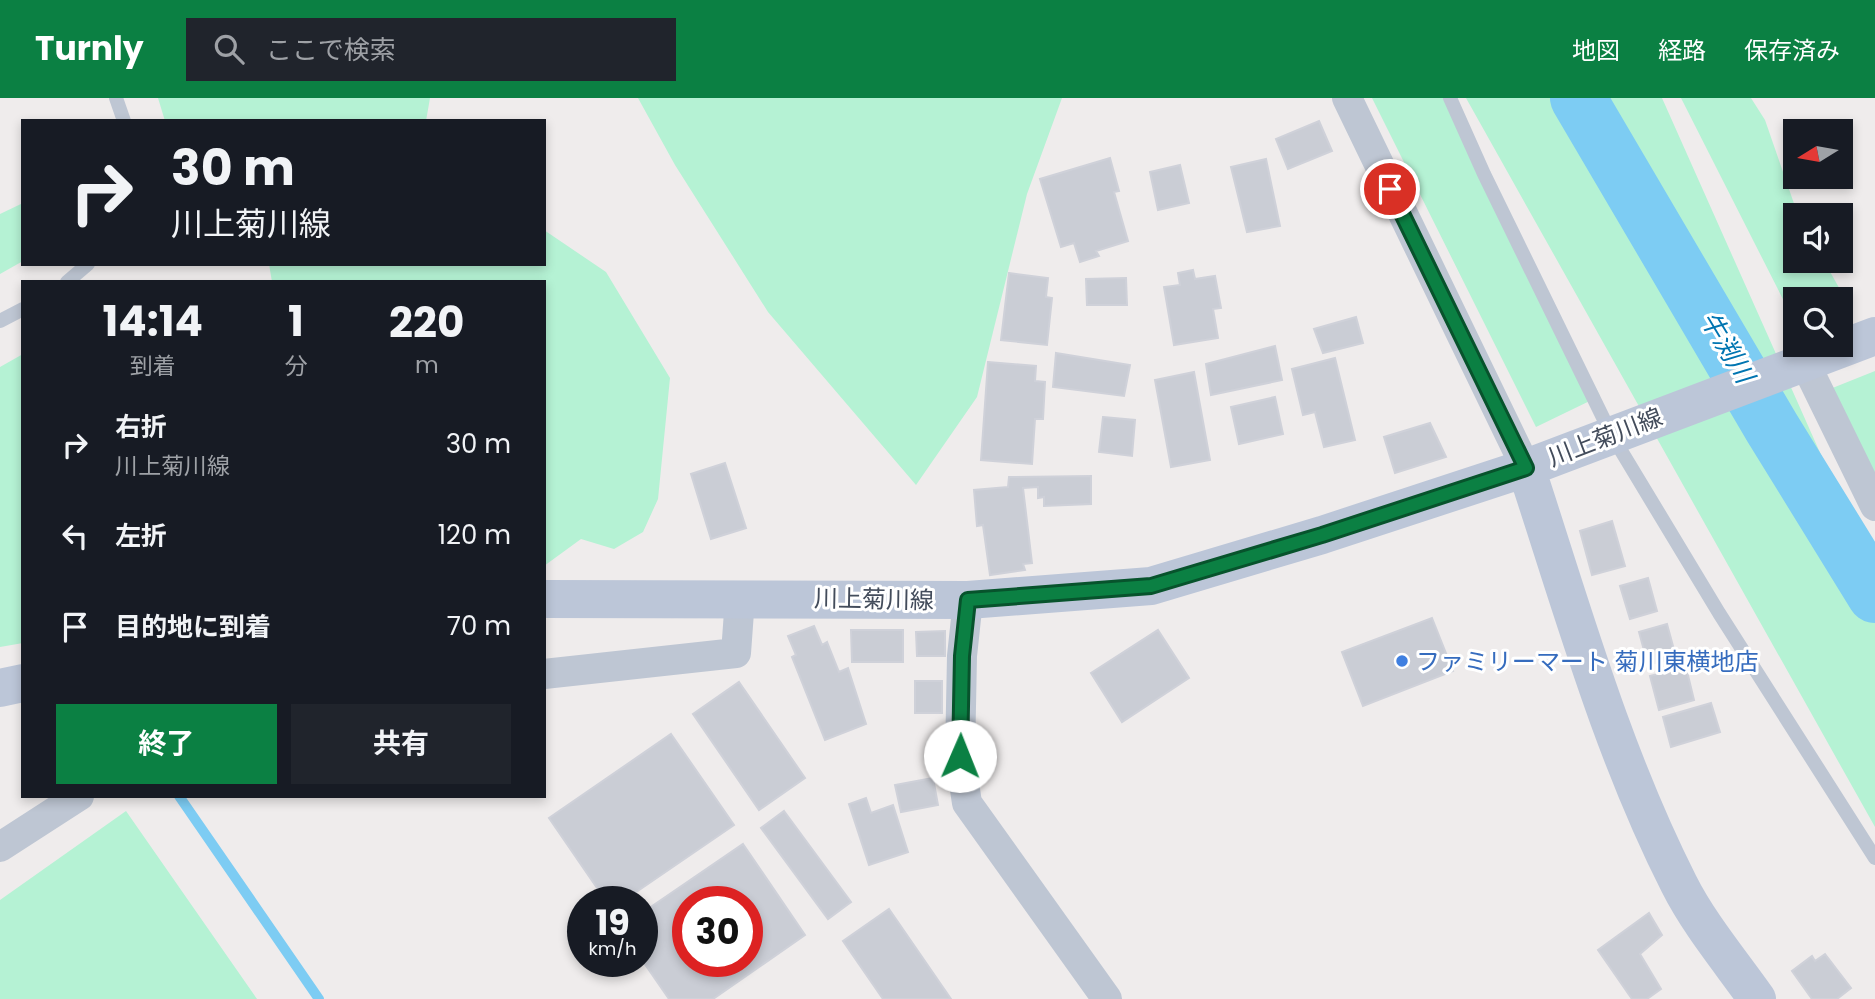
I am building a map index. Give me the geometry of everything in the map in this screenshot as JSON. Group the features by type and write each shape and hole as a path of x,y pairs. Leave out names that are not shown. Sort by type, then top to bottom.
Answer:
{"main road":[{"name":"川上菊川線","path":"546,599 968,600 1151,586 1322,535 1526,468 1875,335"},
{"path":"1526,468 1581,643 1632,783 1680,887 1757,999"},
{"path":"0,688 21,683"}],"street":[{"path":"1347,98 1526,468"},
{"path":"1796,364 1875,506"},
{"path":"546,674 736,653 740,598"},
{"path":"968,600 962,656 960,756 967,803 1107,999"},
{"path":"0,847 76,798"}],"lane":[{"path":"116,98 123,119"},
{"path":"1450,98 1483,174 1616,432 1719,613 1875,858"},
{"path":"69,280 86,266"},
{"path":"0,321 21,310"}],"green space":[{"path":"158,98 430,98 426,119 164,119"},
{"path":"638,98 1062,98 1027,194 977,397 916,485 768,312 675,165"},
{"path":"1372,98 1444,98 1600,396 1536,427"},
{"path":"1466,98 1662,98 1842,502 1875,551 1875,827"},
{"path":"1681,98 1751,98 1765,120 1783,172 1783,189 1789,189 1794,203 1783,203 1783,273 1831,273 1839,287 1783,287 1783,299"},
{"path":"21,204 21,262 0,274 0,214"},
{"path":"546,231 606,272 670,378 658,499 643,532 614,549 581,539 546,565 546,280 272,280 269,266 546,266"},
{"path":"21,355 21,643 0,647 0,367"},
{"path":"1875,371 1875,473 1825,391"},
{"path":"126,811 257,999 0,999 0,900"}],"building":[{"path":"1319,121 1332,151 1288,169 1276,139"},
{"path":"1110,158 1119,191 1114,192 1128,241 1096,251 1099,256 1080,262 1074,243 1061,247 1040,179"},
{"path":"1266,159 1280,226 1247,232 1231,167"},
{"path":"1180,165 1189,203 1158,210 1150,172"},
{"path":"1193,270 1195,279 1215,276 1221,308 1213,309 1218,338 1174,345 1164,287 1180,285 1178,273"},
{"path":"1009,273 1048,278 1046,297 1052,298 1047,345 1001,340"},
{"path":"1126,278 1127,305 1087,305 1086,279"},
{"path":"1356,317 1363,343 1323,353 1314,329"},
{"path":"1275,346 1282,380 1211,395 1206,364"},
{"path":"1056,353 1130,365 1124,396 1053,387"},
{"path":"1335,358 1355,440 1324,447 1315,412 1303,415 1292,369"},
{"path":"988,362 1036,366 1035,381 1045,382 1043,419 1035,419 1032,464 981,460"},
{"path":"1194,372 1210,460 1171,467 1155,380"},
{"path":"1275,397 1283,434 1239,444 1231,407"},
{"path":"1103,417 1135,420 1132,456 1099,452"},
{"path":"1430,423 1446,457 1395,473 1384,437"},
{"path":"725,463 746,528 711,539 691,474"},
{"path":"1091,476 1091,504 1044,506 1044,497 1038,498 1038,487 1023,488 1032,563 1023,564 1025,570 990,575 983,525 977,526 974,490 1008,487 1009,477"},
{"path":"1612,521 1625,566 1592,575 1580,531"},
{"path":"1648,578 1657,611 1630,619 1620,586"},
{"path":"1432,618 1453,671 1363,706 1342,652"},
{"path":"1667,624 1676,657 1648,665 1639,632"},
{"path":"814,626 822,645 827,642 839,672 848,668 866,724 825,740 792,657 796,655 788,636"},
{"path":"851,630 903,630 903,662 852,662"},
{"path":"1158,630 1189,678 1122,722 1091,673"},
{"path":"945,631 945,656 917,656 916,632"},
{"path":"1686,667 1694,700 1659,710 1650,676"},
{"path":"915,681 942,681 942,713 915,713"},
{"path":"739,682 805,778 759,810 693,714"},
{"path":"1711,703 1720,732 1671,747 1663,717"},
{"path":"671,734 734,825 645,886 596,886 549,818"},
{"path":"933,778 938,805 901,812 895,785"},
{"path":"866,798 871,813 893,805 908,852 869,865 849,804"},
{"path":"784,811 851,902 828,919 761,828"},
{"path":"743,844 805,935 763,964 763,886 682,886"},
{"path":"672,893 672,977 745,977 713,999 669,999 654,977 658,977 658,902"},
{"path":"889,909 951,999 883,999 843,941"},
{"path":"1649,913 1662,935 1640,954 1661,989 1647,999 1632,999 1598,950"},
{"path":"1825,954 1851,988 1837,999 1812,999 1792,971 1812,956 1815,961"}],"waterway":[{"name":"牛渕川","path":"1578,98 1772,428 1875,595"},
{"path":"180,798 319,999"}],"place":[{"name":"ファミリーマート 菊川東横地店","path":"1402,661"}],"route":[{"path":"960,756 962,656 968,600 1151,586 1322,535 1526,468 1390,189"}]}
